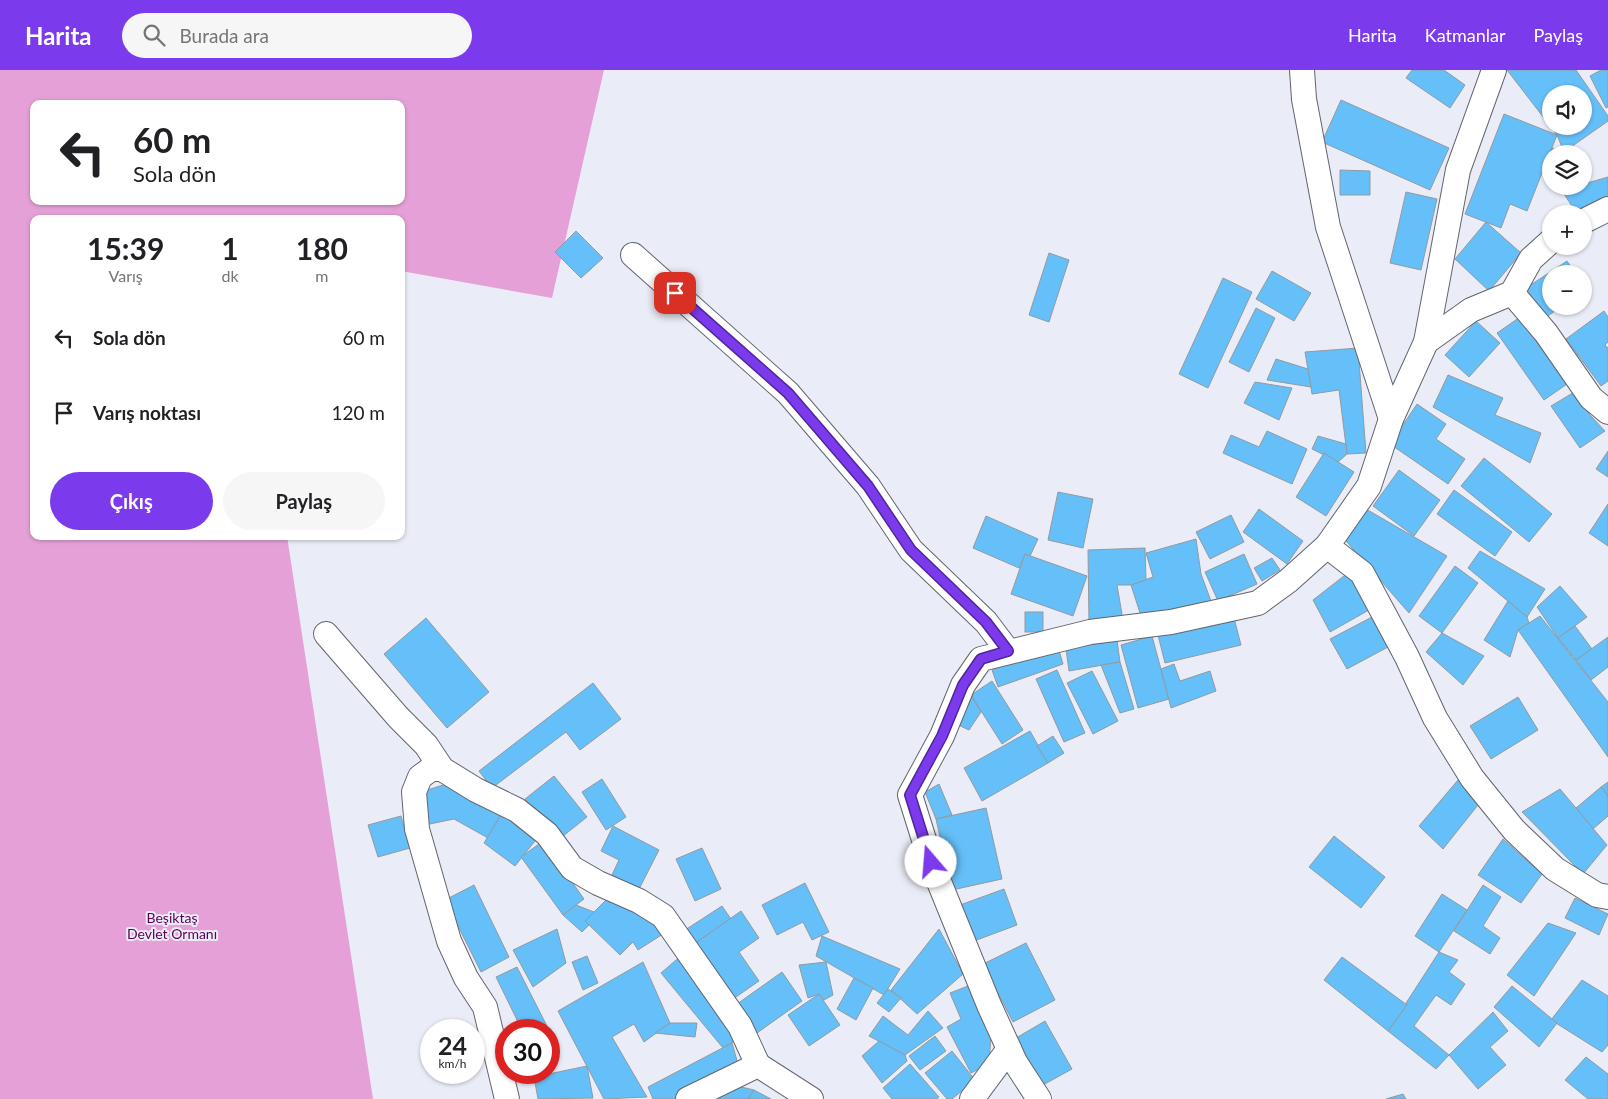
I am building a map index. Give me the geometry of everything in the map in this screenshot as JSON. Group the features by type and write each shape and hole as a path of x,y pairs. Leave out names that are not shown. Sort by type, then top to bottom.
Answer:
{"street":[{"path":"1302,70 1304,99 1328,227 1391,418"},
{"path":"1039,1099 1009,1049 931,862 910,795 942,736 963,685 981,659 1090,632 1171,622 1258,603 1288,581 1327,546 1369,486 1391,418 1426,342 1458,170 1494,70"},
{"path":"1592,217 1608,209"},
{"path":"1426,342 1471,310 1512,293 1531,259 1542,249"},
{"path":"633,255 788,393 868,486 911,550 986,622 1008,651"},
{"path":"1512,293 1546,333 1591,398 1608,412"},
{"path":"1327,546 1362,573 1407,657 1435,718 1472,778 1514,830 1555,869 1596,895 1608,897"},
{"path":"326,634 398,717 426,745 442,770"},
{"path":"507,1099 485,1007 466,978 449,941 417,829 414,792 420,777 431,769 442,770 476,790 517,810 546,834 572,868 598,883 639,901 663,916 740,1026 758,1065 811,1099"},
{"path":"972,1099 1009,1049"},
{"path":"688,1099 758,1065"}],"green space":[{"name":"Beşiktaş Devlet Ormanı","path":"0,70 604,70 552,298 405,272 405,215 30,215 30,540 288,540 373,1099 0,1099"}],"building":[{"path":"1412,70 1444,70 1465,85 1450,108 1406,78"},
{"path":"1507,70 1576,70 1586,85 1542,85 1542,116"},
{"path":"1601,70 1608,70 1608,107 1606,108 1590,76"},
{"path":"1592,93 1608,116 1608,121 1592,132"},
{"path":"1341,100 1449,148 1430,190 1322,142"},
{"path":"1504,114 1542,129 1542,135 1557,135 1553,145 1542,145 1542,173 1527,211 1510,204 1501,228 1465,214"},
{"path":"1557,135 1588,135 1574,145 1561,145"},
{"path":"1340,170 1370,171 1370,195 1340,195"},
{"path":"1608,177 1608,201 1592,206 1571,205 1565,195 1592,195 1592,182"},
{"path":"1406,192 1437,199 1421,270 1390,263"},
{"path":"1486,222 1521,253 1489,291 1455,259"},
{"path":"576,231 603,258 581,278 555,252"},
{"path":"1049,253 1069,260 1049,322 1029,315"},
{"path":"1567,261 1570,265 1561,265"},
{"path":"1272,271 1311,293 1294,321 1256,299"},
{"path":"1542,277 1542,311 1526,288"},
{"path":"1223,278 1252,292 1208,388 1179,374"},
{"path":"1256,308 1275,318 1249,372 1229,362"},
{"path":"1604,311 1608,317 1608,342 1605,345 1608,348 1608,381 1601,386 1566,339"},
{"path":"1523,315 1570,382 1544,400 1497,333"},
{"path":"1476,321 1500,343 1469,377 1445,355"},
{"path":"1358,348 1366,453 1347,454 1339,390 1312,394 1305,352"},
{"path":"1276,359 1308,369 1311,387 1267,380"},
{"path":"1448,375 1503,398 1495,415 1541,433 1530,463 1433,407"},
{"path":"1255,382 1292,388 1279,420 1244,403"},
{"path":"1576,391 1589,414 1605,431 1580,448 1551,406"},
{"path":"1417,404 1446,424 1436,439 1465,459 1448,484 1390,444"},
{"path":"1267,431 1307,449 1292,484 1223,453 1231,435 1259,447"},
{"path":"1318,436 1346,444 1347,454 1338,462 1312,449"},
{"path":"1608,451 1608,477 1596,469"},
{"path":"1324,453 1354,472 1326,516 1296,497"},
{"path":"1484,458 1552,514 1529,542 1461,486"},
{"path":"1399,470 1440,500 1414,536 1373,506"},
{"path":"1454,490 1512,532 1495,556 1437,514"},
{"path":"1058,492 1093,499 1083,548 1048,540"},
{"path":"1608,504 1608,546 1589,533"},
{"path":"1259,509 1303,541 1287,564 1243,532"},
{"path":"1366,509 1447,556 1409,613 1346,541"},
{"path":"1231,515 1244,542 1210,559 1196,532"},
{"path":"986,516 1038,539 1030,556 1025,554 1019,568 973,548"},
{"path":"1196,539 1201,574 1211,601 1141,616 1131,585 1153,577 1146,553"},
{"path":"1145,548 1146,580 1131,585 1117,585 1123,620 1089,623 1088,550"},
{"path":"1480,551 1545,589 1527,617 1468,568"},
{"path":"1025,554 1087,576 1073,616 1011,594"},
{"path":"1244,554 1257,584 1218,601 1205,572"},
{"path":"1272,558 1280,570 1262,581 1254,568"},
{"path":"1455,566 1478,583 1442,633 1419,616"},
{"path":"1349,572 1369,610 1330,632 1313,600"},
{"path":"1560,586 1587,617 1558,638 1537,607"},
{"path":"1508,601 1527,617 1529,623 1518,630 1510,657 1484,640"},
{"path":"1025,612 1043,612 1043,632 1025,632"},
{"path":"1540,616 1608,702 1608,757 1518,630"},
{"path":"1372,617 1388,647 1347,669 1330,639"},
{"path":"426,618 489,692 447,728 384,654"},
{"path":"1234,618 1241,645 1165,663 1158,635"},
{"path":"1575,626 1592,649 1576,660 1558,638"},
{"path":"1442,633 1484,656 1463,685 1426,652"},
{"path":"1152,636 1169,699 1138,708 1121,645"},
{"path":"1608,637 1608,667 1591,680 1576,660"},
{"path":"1117,640 1120,662 1069,671 1066,649"},
{"path":"1058,647 1063,664 998,687 992,670"},
{"path":"1120,662 1134,709 1120,713 1101,665"},
{"path":"1174,664 1180,681 1210,671 1216,691 1171,708 1161,669"},
{"path":"1057,670 1085,733 1064,742 1036,679"},
{"path":"1092,671 1118,721 1093,734 1067,683"},
{"path":"992,681 1023,730 1002,744 971,695"},
{"path":"593,683 621,719 580,750 566,732 492,788 479,771"},
{"path":"971,695 981,712 969,730 956,724"},
{"path":"1518,697 1538,730 1491,759 1470,726"},
{"path":"1030,731 1048,763 982,801 964,768"},
{"path":"1053,736 1064,753 1048,763 1037,746"},
{"path":"554,776 587,817 558,840 525,799"},
{"path":"602,779 626,817 606,830 582,792"},
{"path":"1458,780 1478,805 1443,849 1419,826"},
{"path":"1608,782 1608,796 1601,787"},
{"path":"446,784 502,813 488,838 454,819 425,825 421,792"},
{"path":"939,784 952,815 936,819 925,792"},
{"path":"1601,787 1608,796 1608,816 1593,829 1576,808"},
{"path":"1560,789 1607,845 1583,874 1522,812"},
{"path":"986,808 1002,879 952,890 936,819"},
{"path":"502,813 539,836 515,866 484,843"},
{"path":"401,816 410,848 378,857 368,825"},
{"path":"613,826 659,850 638,891 611,877 619,860 601,851"},
{"path":"1334,836 1385,877 1361,908 1309,867"},
{"path":"1503,839 1542,874 1521,903 1478,875"},
{"path":"543,841 584,899 563,915 521,857"},
{"path":"702,848 721,889 695,901 676,859"},
{"path":"805,883 829,932 812,940 803,922 777,935 762,905"},
{"path":"474,885 509,957 481,972 445,900"},
{"path":"1483,885 1501,897 1483,926 1500,938 1490,954 1454,931"},
{"path":"1004,889 1017,925 974,941 960,905"},
{"path":"1442,894 1467,910 1439,952 1415,936"},
{"path":"1575,898 1608,914 1599,935 1565,918"},
{"path":"607,899 639,909 663,934 638,950 633,942 620,955 585,921"},
{"path":"576,905 594,912 585,921 589,925 582,932 563,915"},
{"path":"722,906 731,919 694,944 685,930"},
{"path":"741,911 759,938 739,952 759,981 733,999 694,944"},
{"path":"1548,923 1576,933 1534,996 1507,975"},
{"path":"557,929 566,963 533,987 513,950"},
{"path":"939,929 963,974 917,1014 891,990"},
{"path":"822,936 900,969 884,995 816,956"},
{"path":"1026,943 1055,1000 1013,1022 983,964"},
{"path":"1439,952 1458,960 1449,972 1465,984 1451,1005 1436,995 1414,1026 1449,1055 1436,1069 1388,1031"},
{"path":"683,954 739,1031 732,1043 723,1048 661,973"},
{"path":"587,956 598,983 583,990 572,962"},
{"path":"1342,957 1407,1005 1388,1031 1324,980"},
{"path":"643,962 670,1023 644,1042 634,1024 612,1037 647,1097 604,1099 558,1011"},
{"path":"826,962 833,995 824,1000 819,994 808,998 799,965"},
{"path":"517,967 543,1019 517,1019 496,977"},
{"path":"782,972 802,1001 757,1033 737,1004"},
{"path":"854,978 873,988 856,1020 837,1009"},
{"path":"1582,980 1608,996 1608,1045 1602,1052 1551,1020"},
{"path":"968,986 991,1035 989,1064 971,1073 947,1027 961,1019 950,993"},
{"path":"1512,986 1557,1023 1539,1047 1494,1007"},
{"path":"888,989 901,998 889,1012 877,1003"},
{"path":"819,994 840,1025 809,1046 788,1015"},
{"path":"928,1011 943,1028 905,1055 869,1036 883,1016 908,1035"},
{"path":"1493,1012 1508,1031 1490,1047 1506,1065 1478,1089 1449,1055"},
{"path":"1045,1021 1072,1069 1043,1085 1016,1038"},
{"path":"670,1023 697,1023 695,1037 655,1033"},
{"path":"935,1036 946,1051 920,1070 909,1056"},
{"path":"879,1041 905,1055 907,1061 882,1083 862,1056"},
{"path":"732,1043 738,1064 675,1099 653,1099 648,1087"},
{"path":"952,1051 975,1080 952,1099 947,1099 925,1073"},
{"path":"1586,1057 1608,1074 1608,1099 1588,1099 1565,1080"},
{"path":"910,1064 939,1097 937,1099 892,1099 883,1088"},
{"path":"587,1066 593,1098 538,1099 535,1084 560,1084 560,1072"},
{"path":"729,1084 754,1090 748,1099 703,1099"},
{"path":"754,1090 771,1099 748,1099"},
{"path":"1403,1094 1406,1099 1386,1099"}],"route":[{"path":"675,293 788,393 868,486 911,550 986,622 1008,651 981,659 963,685 942,736 910,795 931,862"}]}
